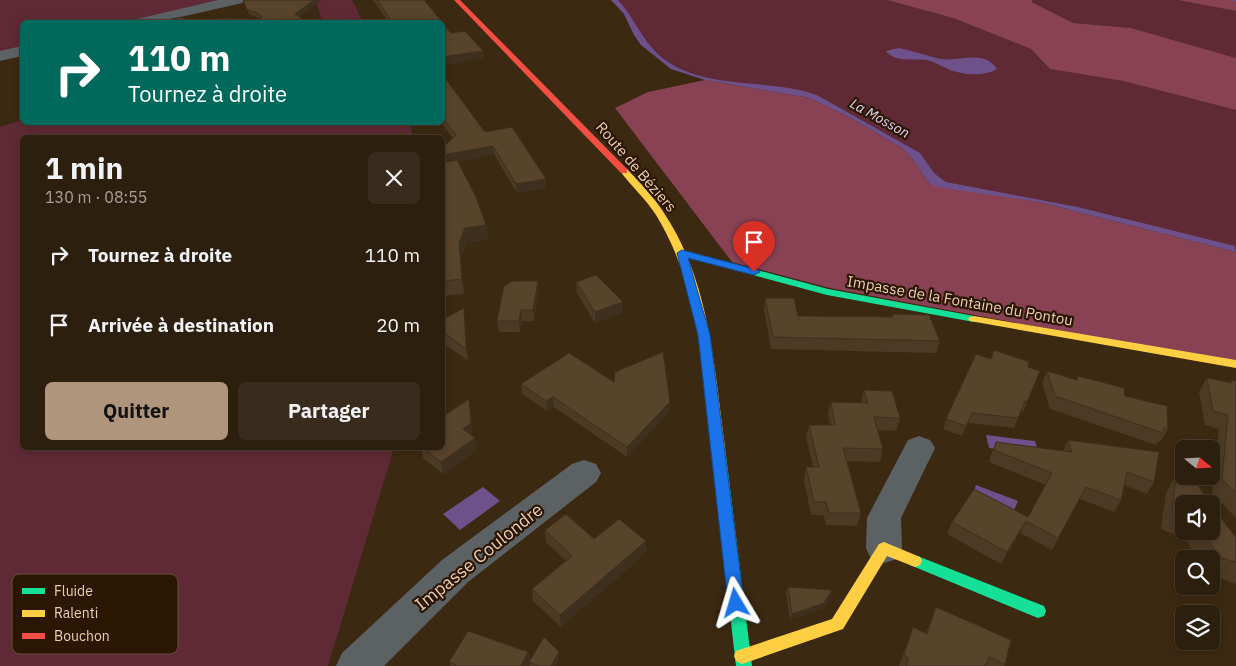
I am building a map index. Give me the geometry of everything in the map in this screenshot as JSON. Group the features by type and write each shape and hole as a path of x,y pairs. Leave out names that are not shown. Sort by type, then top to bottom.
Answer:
{"main road":[{"name":"Route de Béziers","path":"457,0 614,159 661,214 682,253 704,335 743,661"},
{"name":"Impasse de la Fontaine du Pontou","path":"682,253 827,292 1236,364"},
{"path":"743,661 837,624 884,548 1038,611"}],"street":[{"path":"151,20 237,0"},
{"path":"195,10 210,15 231,18"},
{"path":"0,56 20,51"},
{"path":"884,548 884,518 919,448"},
{"name":"Impasse Coulondre","path":"356,666 455,571 584,473"}],"shaded area":[{"path":"0,0 220,0 135,20 20,20 20,48 0,53"},
{"path":"316,0 352,0 362,20 321,20"},
{"path":"611,0 618,0 653,49 676,67 715,79 777,86 817,95 920,153 935,174 946,182 1078,207 1235,246 1236,252 1039,202 937,187 930,184 902,148 856,121 810,98 705,80 671,69 641,45 624,14"},
{"path":"618,0 887,0 953,18 1031,49 1050,69 1123,81 1236,110 1236,247 1078,207 946,182 935,174 920,153 817,95 797,90 713,79 673,65 650,46"},
{"path":"887,0 1032,0 1032,2 1073,23 1131,28 1236,58 1236,110 1123,81 1050,69 1031,49 953,18"},
{"path":"1032,0 1178,0 1236,11 1236,58 1131,28 1073,23"},
{"path":"1178,0 1236,0 1236,11"},
{"path":"899,48 941,59 985,59 997,69 986,73 966,74 927,60 900,59 886,51"},
{"path":"705,80 810,98 856,121 902,148 930,184 1039,202 1236,252 1236,364 830,288 732,262 615,108 648,92"},
{"path":"20,121 20,125 410,125 413,135 20,135 20,450 393,450 328,666 0,666 0,127"},
{"path":"986,435 1035,441 1039,455 989,448"},
{"path":"976,485 1018,501 1012,515 971,498"},
{"path":"483,487 500,501 460,530 443,514"}],"building":[{"path":"243,0 314,0 295,14 304,20 212,20 222,18 260,19 262,17 258,13 247,10"},
{"path":"377,0 424,0 440,20 391,20"},
{"path":"182,17 186,20 166,20"},
{"path":"445,26 451,33 465,31 483,51 445,57"},
{"path":"445,78 485,132 512,127 546,179 516,184 493,146 445,154 445,146 456,135 445,121"},
{"path":"457,160 476,197 486,225 465,228 459,243 462,279 445,281 445,162"},
{"path":"596,275 623,302 595,312 576,282"},
{"path":"513,281 538,281 533,310 521,310 519,321 497,321 504,286"},
{"path":"765,298 794,298 798,316 893,317 892,314 929,315 940,341 773,337"},
{"path":"464,308 466,349 445,333 445,318"},
{"path":"994,350 1029,362 1028,367 1040,371 1018,418 972,413 966,426 946,419 976,354 991,359"},
{"path":"663,352 670,402 627,447 553,397 546,401 521,384 569,353 614,382 615,372"},
{"path":"1047,371 1077,380 1078,376 1124,388 1125,396 1167,406 1168,429 1164,428 1163,433 1055,396"},
{"path":"1207,378 1232,383 1231,380 1236,381 1236,493 1222,479 1228,415 1213,411"},
{"path":"864,390 892,391 900,418 874,417 883,449 843,448 861,513 829,513 826,502 814,502 806,467 819,467 809,425 835,425 831,402 868,403"},
{"path":"469,399 471,423 463,429 475,438 441,462 426,450 445,450 445,415"},
{"path":"1068,440 1159,452 1154,482 1127,472 1121,500 1086,487 1058,538 1026,521 1007,552 952,522 974,489 1028,517 1052,473 994,450 996,442 1072,452"},
{"path":"1175,485 1197,485 1205,495 1175,495 1175,513 1172,512"},
{"path":"566,514 594,539 619,519 646,541 560,615 532,589 572,556 545,530"},
{"path":"1220,516 1236,538 1236,562 1220,557 1220,550 1215,550 1209,540 1220,540"},
{"path":"788,587 832,590 824,603 792,614"},
{"path":"936,607 1011,640 1005,664 989,657 985,666 906,666 909,658 904,655 913,627 927,634"},
{"path":"468,631 528,652 521,666 455,666 449,662"},
{"path":"544,637 559,652 551,666 539,666 529,662"}],"traffic: fast":[{"path":"682,253 827,292 974,319"},
{"path":"718,447 744,666"},
{"path":"915,561 1038,611"}],"traffic: slow":[{"path":"624,171 661,215 676,241 687,269 696,297 702,327 718,447"},
{"path":"974,319 1236,364"},
{"path":"742,656 837,624 884,548 915,561"}],"traffic: jam":[{"path":"457,0 624,171"}],"route":[{"path":"736,603 704,335 682,253 754,272"}],"water label":[{"name":"La Mosson","path":"880,118"}]}
